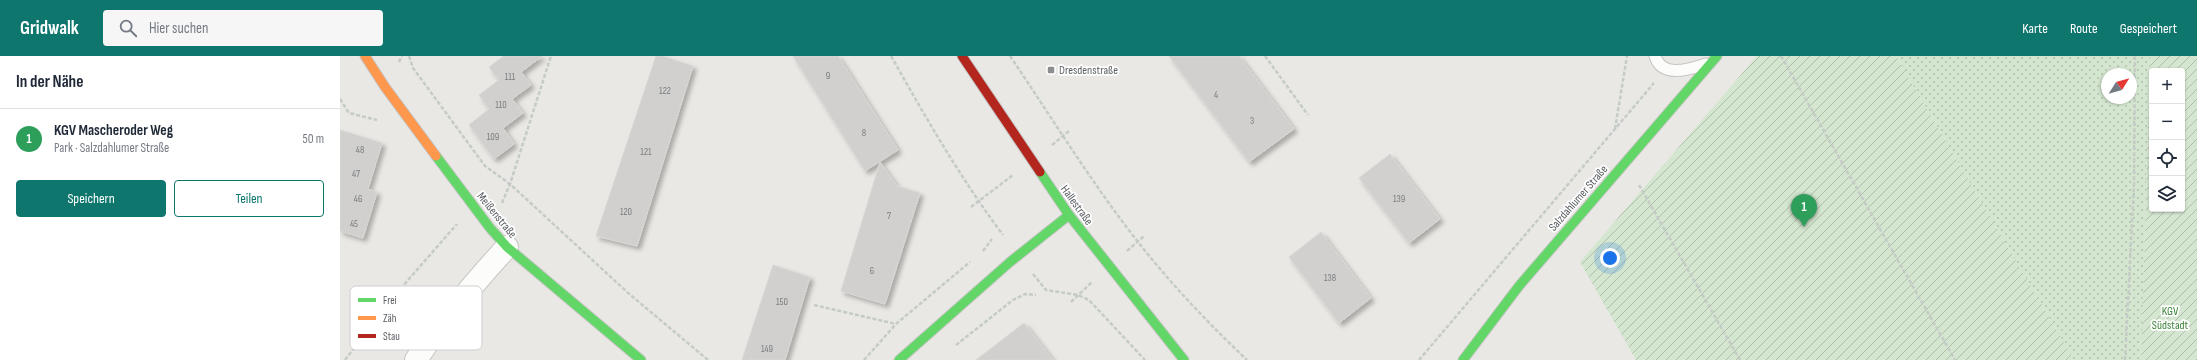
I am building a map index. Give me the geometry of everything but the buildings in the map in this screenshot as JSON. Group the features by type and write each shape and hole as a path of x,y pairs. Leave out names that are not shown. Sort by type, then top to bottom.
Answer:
{"street":[{"name":"Meißenstraße","path":"365,56 385,87 490,228 507,247 641,360"},
{"name":"Hallestraße","path":"962,56 1069,215 1184,360"},
{"name":"Salzdahlumer Straße","path":"1463,360 1518,286 1713,60"},
{"path":"898,360 1019,255 1069,215"},
{"path":"472,286 507,247"},
{"path":"416,360 423,350"}],"lane":[{"path":"1655,56 1656,62 1677,72 1713,60"}],"path":[{"path":"409,56 412,68 485,166 510,184 627,292 708,360"},
{"path":"490,228 510,184 551,56"},
{"path":"892,56 921,109 978,202 1046,290 1078,295 1089,300 1145,360"},
{"path":"1010,56 1088,173 1138,242 1176,288 1216,331 1247,360"},
{"path":"1265,56 1308,115"},
{"path":"1615,129 1627,56"},
{"path":"1781,56 1955,360"},
{"path":"2125,360 2134,184 2135,56"},
{"path":"1419,360 1666,68"},
{"path":"340,100 349,113 378,120 382,126"},
{"path":"1636,179 1740,360"},
{"path":"403,286 457,224 452,218"},
{"path":"1138,242 1144,236"},
{"path":"977,256 992,238"},
{"path":"864,360 896,324 971,260"},
{"path":"954,346 1013,300 1025,294 1036,295"},
{"path":"1071,302 1078,295"},
{"path":"814,305 896,324"},
{"path":"345,360 353,350"}],"green space":[{"path":"1757,56 1896,56 2074,360 1636,360 1580,262"},
{"path":"1896,56 2150,56 2141,360 2074,360"},
{"name":"KGV Südstadt","path":"2150,56 2197,56 2197,360 2141,360 2149,90 2149,212 2185,212 2185,68 2150,68"}],"traffic: fast":[{"path":"1463,360 1519,286 1717,56"},
{"path":"436,156 490,228 507,247 641,360"},
{"path":"1040,172 1069,215 1184,360"},
{"path":"899,360 1010,262 1069,215"}],"traffic: slow":[{"path":"365,56 385,87 436,156"}],"traffic: jam":[{"path":"962,56 1040,172"}],"place":[{"name":"Dresdenstraße","path":"1051,70"},
{"name":"KGV Mascheroder Weg","path":"1804,227"}]}
